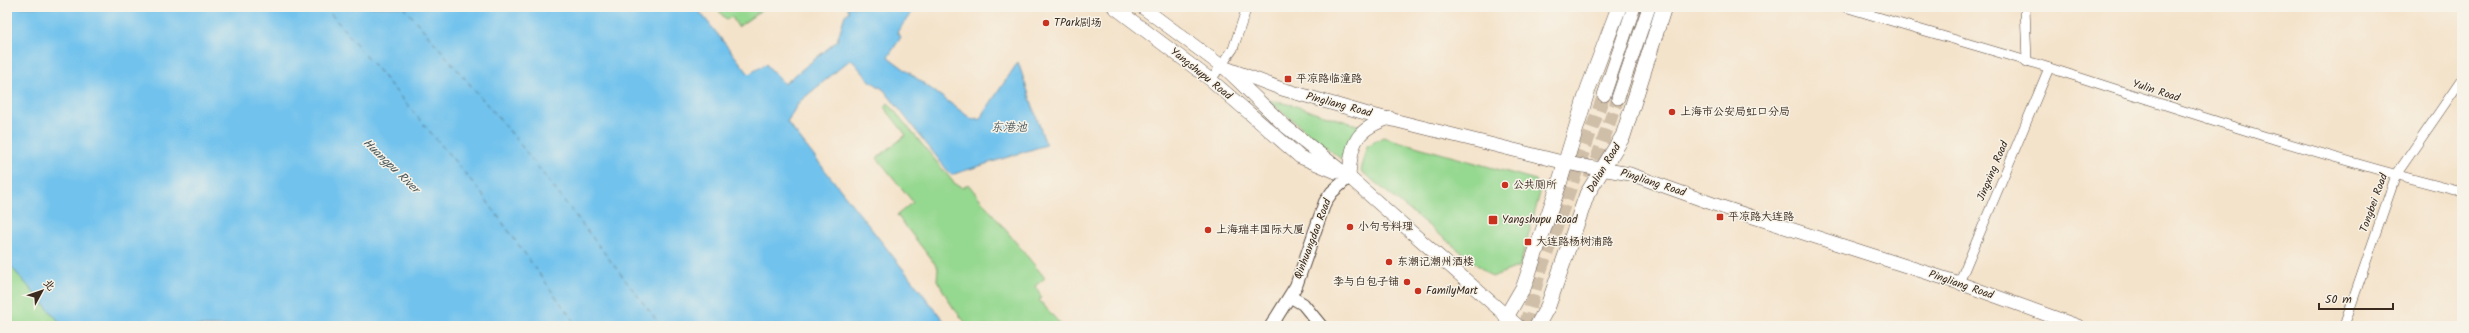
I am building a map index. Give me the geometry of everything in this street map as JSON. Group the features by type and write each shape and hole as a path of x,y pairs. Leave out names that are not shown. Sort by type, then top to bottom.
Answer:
{"main road":[{"name":"Yangshupu Road","path":"1114,7 1211,80 1300,158 1348,177"},
{"name":"Yangshupu Road","path":"1142,7 1221,66 1280,121 1348,177 1512,322"},
{"path":"1512,322 1566,163 1588,89 1619,7"},
{"path":"1604,95 1634,7"},
{"path":"1618,98 1649,7"},
{"name":"Dalian Road","path":"1537,326 1548,306 1587,194 1601,168 1623,136 1664,7"},
{"name":"Pingliang Road","path":"1221,66 1282,89 1390,118 1566,163 1630,174 1722,207 1959,283 2078,326"},
{"path":"1348,177 1350,153 1355,139 1375,123 1390,118"}],"street":[{"path":"1211,80 1233,50 1247,7"},
{"name":"Yulin Road","path":"1845,7 2049,68 2173,109 2396,175 2462,192"},
{"path":"2025,7 2027,62"},
{"name":"Jingxing Road","path":"1959,283 2049,68"},
{"name":"Tongbei Road","path":"2344,326 2396,175 2462,79"},
{"name":"Qinhuangdao Road","path":"1271,326 1291,297 1325,202 1332,192 1348,177"},
{"path":"1291,297 1303,304 1321,326"}],"green space":[{"path":"716,7 766,7 738,27 732,17 726,20"},
{"path":"1268,100 1292,105 1360,126 1341,159"},
{"path":"888,103 954,183 963,188 968,184 1045,278 1035,286 1042,298 1039,300 1062,326 968,326 952,306 937,280 938,268 897,215 913,202 877,158 906,135 884,107"},
{"path":"1383,137 1536,180 1540,193 1520,266 1492,277 1361,171 1367,146"},
{"path":"7,262 63,326 7,326"}],"water":[{"path":"7,7 696,7 749,74 766,64 784,84 837,41 845,15 849,12 847,7 916,7 897,32 901,37 888,57 973,120 976,118 979,120 1018,62 1046,145 951,175 884,90 869,80 851,59 799,102 787,122 948,326 63,326 7,262"}],"ferry route":[{"path":"325,7 479,190 577,326"},
{"path":"404,7 513,135 661,326"}],"tunnel":[{"path":"1525,326 1539,275 1604,95"},
{"path":"1590,178 1618,98"}],"place":[{"name":"TPark剧场","path":"1046,23"},
{"name":"平凉路临潼路","path":"1288,79"},
{"name":"上海市公安局虹口分局","path":"1672,112"},
{"name":"公共厕所","path":"1505,185"},
{"name":"平凉路大连路","path":"1720,217"},
{"name":"Yangshupu Road","path":"1493,220"},
{"name":"小句号料理","path":"1350,227"},
{"name":"上海瑞丰国际大厦","path":"1208,230"},
{"name":"大连路杨树浦路","path":"1528,242"},
{"name":"东潮记潮州酒楼","path":"1389,262"},
{"name":"李与白包子铺","path":"1407,282"},
{"name":"FamilyMart","path":"1418,291"}],"water label":[{"name":"东港池","path":"1009,127"},
{"name":"Huangpu River","path":"391,166"}]}
